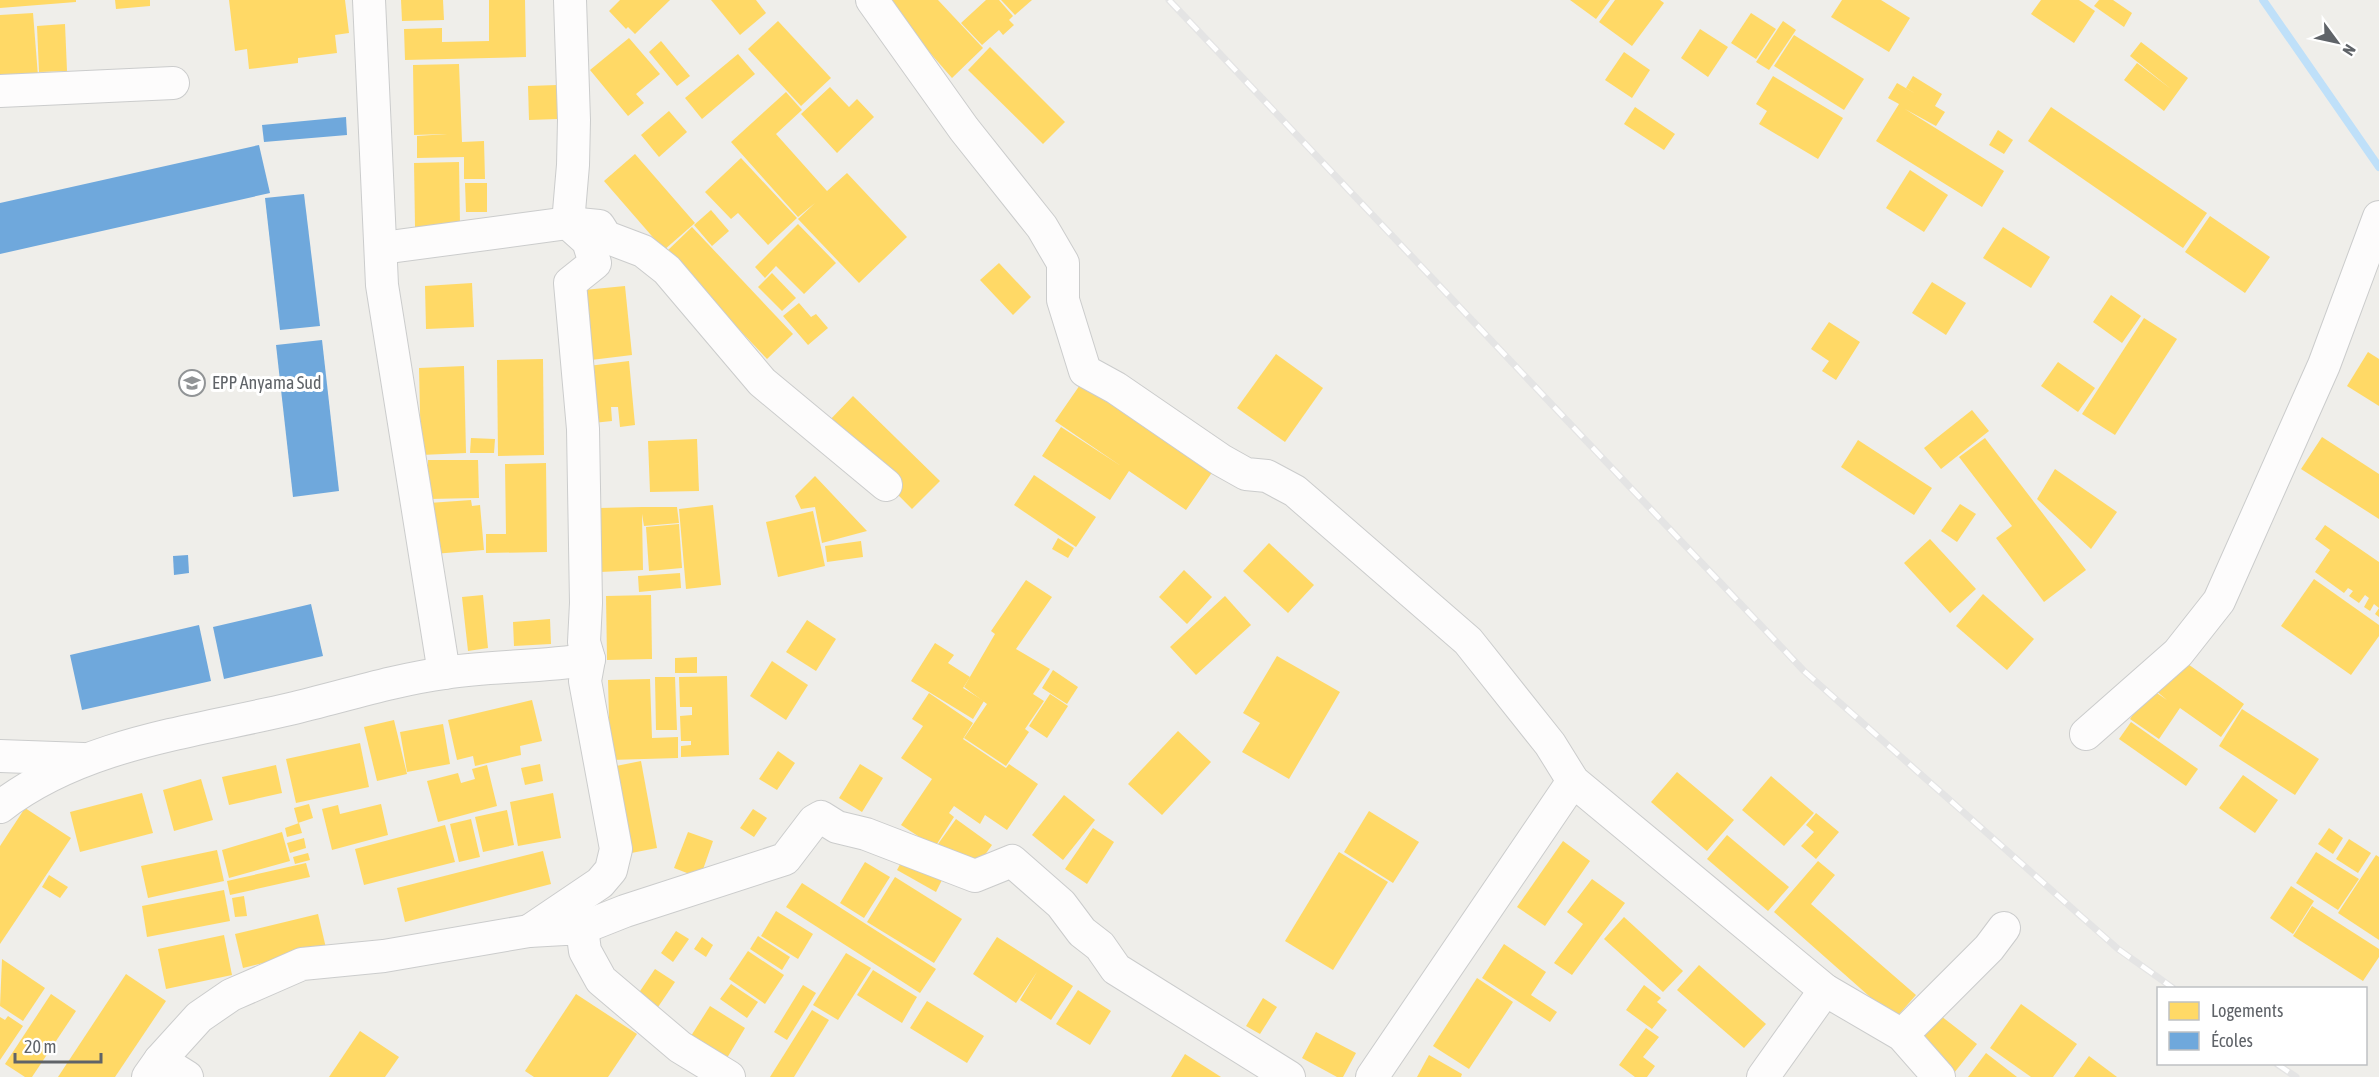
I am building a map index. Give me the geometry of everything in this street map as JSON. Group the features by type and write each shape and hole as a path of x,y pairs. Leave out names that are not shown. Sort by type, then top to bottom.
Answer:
{"street":[{"path":"369,0 382,285 444,673"},
{"path":"568,223 574,120 570,0"},
{"path":"872,0 964,129 1042,227 1063,263 1063,300 1085,371 1116,388 1229,465 1246,474 1267,476 1295,491 1468,641 1550,744 1573,781 1825,990 1902,1035 1939,1077"},
{"path":"0,91 173,83"},
{"path":"2086,734 2178,653 2219,601 2324,365 2379,217"},
{"path":"382,248 568,223 599,226 606,237 643,251 667,270 762,382 886,485"},
{"path":"529,931 600,883 614,864 616,849 585,681 589,659 584,642 586,603 583,429 570,283 595,263 588,241 568,223"},
{"path":"0,807 19,792 84,759 444,673 589,659"},
{"path":"0,756 84,759"},
{"path":"1372,1077 1573,781"},
{"path":"187,1077 154,1068 199,1017 231,995 302,964 384,956 529,931 582,928 625,911 785,860 814,821 821,817 837,827 866,834 975,876 1012,861 1061,904 1082,932 1100,946 1116,969 1289,1077"},
{"path":"582,928 585,951 601,980 680,1047 729,1077"},
{"path":"1902,1035 1989,948 2004,928"},
{"path":"1763,1077 1825,990"}],"building: Logements":[{"path":"0,0 76,0 76,2 0,8"},
{"path":"115,0 150,0 150,6 116,9"},
{"path":"229,0 345,0 349,33 335,35 337,53 298,58 298,63 249,69 247,49 235,51"},
{"path":"401,0 443,0 444,20 402,21"},
{"path":"489,0 525,0 526,57 405,60 404,29 442,28 442,42 489,41"},
{"path":"620,0 670,0 635,34 628,27 626,29 609,11"},
{"path":"711,0 756,0 766,13 740,35"},
{"path":"884,0 938,0 983,48 952,78"},
{"path":"986,0 999,0 1013,16 1009,20 1014,25 1003,35 999,30 982,45 961,23"},
{"path":"1001,0 1032,0 1015,15"},
{"path":"1570,0 1610,0 1596,19"},
{"path":"1615,0 1660,0 1664,3 1632,46 1599,22"},
{"path":"1842,0 1881,0 1910,18 1889,52 1831,17"},
{"path":"2041,0 2079,0 2095,11 2074,43 2031,14"},
{"path":"2099,0 2113,0 2132,13 2124,27 2094,6"},
{"path":"33,13 38,76 0,79 0,15"},
{"path":"1751,13 1776,29 1756,59 1731,43"},
{"path":"778,21 831,78 801,106 748,49"},
{"path":"1783,21 1796,30 1769,70 1756,62"},
{"path":"65,24 67,71 39,72 37,26"},
{"path":"1700,29 1728,47 1708,77 1681,58"},
{"path":"1794,35 1864,79 1844,110 1774,66"},
{"path":"629,38 660,74 636,94 644,103 628,116 590,70"},
{"path":"661,41 690,76 677,86 649,52"},
{"path":"2141,42 2188,78 2164,111 2124,80 2137,63 2171,89 2130,56"},
{"path":"990,47 1065,122 1043,144 968,70"},
{"path":"1624,52 1650,70 1632,98 1605,80"},
{"path":"738,54 755,74 702,119 685,98"},
{"path":"459,64 462,142 484,141 485,179 464,179 464,157 417,158 417,136 447,134 414,135 413,65"},
{"path":"1773,76 1843,118 1818,159 1759,124 1767,111 1756,104"},
{"path":"1913,76 1942,94 1935,106 1945,112 1936,126 1905,109 2004,171 1982,207 1876,141 1899,104 1888,98 1897,83 1916,94 1906,88"},
{"path":"557,85 558,119 529,120 528,86"},
{"path":"830,87 849,107 857,99 874,117 837,153 801,114"},
{"path":"786,92 802,110 776,134 827,191 847,173 907,237 859,283 798,219 815,203 798,217 731,142"},
{"path":"1635,107 1675,134 1664,150 1624,124"},
{"path":"2051,107 2207,213 2183,248 2028,141"},
{"path":"669,111 687,132 659,157 641,135"},
{"path":"1998,130 2013,140 2004,154 1989,145"},
{"path":"635,154 695,223 664,250 604,181"},
{"path":"741,158 797,218 768,245 738,213 731,219 705,192"},
{"path":"459,162 460,226 415,227 414,163"},
{"path":"1910,170 1948,195 1924,232 1886,208"},
{"path":"465,183 487,183 487,212 466,212"},
{"path":"711,210 729,231 712,246 694,225"},
{"path":"2210,216 2270,257 2245,293 2185,252"},
{"path":"798,224 836,263 804,294 776,266 765,278 755,267"},
{"path":"692,227 793,334 767,359 666,252"},
{"path":"2003,227 2050,257 2031,288 1983,258"},
{"path":"999,263 1031,297 1013,315 980,280"},
{"path":"772,273 796,298 782,311 758,287"},
{"path":"1932,282 1966,303 1946,335 1912,313"},
{"path":"472,283 474,327 426,329 425,286"},
{"path":"625,286 632,355 591,360 584,290"},
{"path":"2111,295 2141,316 2122,343 2093,322"},
{"path":"799,303 811,317 816,314 828,328 808,345 783,316"},
{"path":"2144,318 2177,339 2115,435 2082,414"},
{"path":"1829,322 1860,342 1836,380 1822,371 1829,361 1811,349"},
{"path":"2368,352 2379,359 2379,406 2347,386"},
{"path":"1276,354 1323,388 1285,442 1237,408"},
{"path":"543,359 544,455 498,456 497,360"},
{"path":"629,361 635,425 620,427 618,407 611,407 612,421 593,423 588,366"},
{"path":"2058,362 2095,388 2078,412 2041,386"},
{"path":"464,366 466,453 421,455 419,368"},
{"path":"1082,382 1213,471 1186,510 1129,471 1110,500 1042,456 1061,427 1121,466 1055,421"},
{"path":"853,396 940,481 912,509 827,423"},
{"path":"1972,410 1989,431 1941,469 1924,448"},
{"path":"2322,437 2379,474 2379,519 2301,469"},
{"path":"471,438 495,439 494,453 470,453"},
{"path":"1985,438 2086,570 2044,602 1996,538 2012,526 1959,457"},
{"path":"697,439 699,491 650,492 648,441"},
{"path":"1858,440 1932,488 1914,515 1841,467"},
{"path":"428,460 478,460 479,498 428,499"},
{"path":"546,463 547,552 486,553 486,534 506,534 505,464"},
{"path":"2055,469 2117,512 2091,549 2037,499"},
{"path":"1034,475 1096,517 1076,547 1014,505"},
{"path":"815,476 867,531 822,543 815,507 801,509 795,496"},
{"path":"471,500 472,506 480,505 484,550 433,554 429,503"},
{"path":"1960,504 1976,514 1957,542 1941,531"},
{"path":"713,505 721,585 686,589 679,509"},
{"path":"677,507 679,523 644,526 642,514 643,570 600,572 599,508"},
{"path":"813,511 825,566 778,577 766,522"},
{"path":"679,524 682,568 649,571 646,527"},
{"path":"2325,525 2379,562 2379,608 2374,604 2370,611 2364,607 2369,598 2365,595 2359,603 2349,596 2353,591 2348,588 2344,593 2315,572 2330,550 2315,539"},
{"path":"1058,538 1074,548 1068,558 1052,549"},
{"path":"1930,539 1976,589 1950,613 1904,563"},
{"path":"861,541 863,557 827,562 825,546"},
{"path":"1269,543 1314,585 1288,613 1243,571"},
{"path":"1184,570 1212,597 1187,624 1159,597"},
{"path":"680,573 681,588 639,592 638,576"},
{"path":"2314,579 2379,625 2379,636 2351,675 2281,626"},
{"path":"1026,580 1052,597 1016,649 1050,669 1033,694 1044,701 1025,729 1029,732 1006,766 964,738 987,704 964,687 995,634 991,631"},
{"path":"1983,594 2034,639 2007,670 1956,626"},
{"path":"483,595 488,648 468,651 462,597"},
{"path":"651,595 652,659 607,660 606,596"},
{"path":"1225,596 1251,625 1196,675 1170,647"},
{"path":"550,619 551,644 514,646 513,622"},
{"path":"807,620 836,639 816,671 786,652"},
{"path":"935,643 954,655 948,663 970,677 963,688 984,701 973,719 911,681"},
{"path":"1277,656 1340,692 1289,779 1242,752 1260,723 1243,713"},
{"path":"697,657 697,673 675,673 675,658"},
{"path":"2178,657 2244,704 2221,737 2180,708 2159,739 2130,719 2151,689 2167,700 2155,690"},
{"path":"772,661 808,685 786,720 750,696"},
{"path":"1053,670 1078,687 1067,704 1042,688"},
{"path":"727,676 729,755 681,757 681,746 691,745 691,741 681,741 680,716 692,715 692,707 680,707 679,677"},
{"path":"655,677 675,677 677,730 656,730"},
{"path":"650,679 652,738 678,737 678,758 610,760 608,680"},
{"path":"929,693 973,723 963,739 1006,768 1009,764 1038,784 1007,830 985,815 980,824 954,806 949,813 954,817 935,847 901,825 932,779 901,758 923,726 912,719"},
{"path":"1050,694 1068,706 1047,738 1029,726"},
{"path":"532,700 542,741 520,746 521,755 475,766 473,756 457,760 448,720"},
{"path":"2242,709 2319,759 2295,795 2219,746"},
{"path":"394,720 407,774 377,781 364,727"},
{"path":"2131,722 2198,769 2186,786 2119,739"},
{"path":"443,724 450,764 407,772 400,732"},
{"path":"1178,731 1211,762 1162,815 1128,784"},
{"path":"360,743 369,787 296,803 286,759"},
{"path":"778,751 795,763 777,790 759,779"},
{"path":"641,761 657,848 621,855 606,768"},
{"path":"540,764 543,781 525,785 521,768"},
{"path":"860,764 883,778 862,812 839,798"},
{"path":"276,765 282,793 229,805 222,777"},
{"path":"487,765 497,806 438,822 427,781 458,773 461,783 475,779 472,769"},
{"path":"1677,772 1734,820 1707,851 1651,802"},
{"path":"2243,775 2278,800 2255,833 2219,808"},
{"path":"1771,776 1814,813 1784,846 1742,810"},
{"path":"201,779 213,820 174,831 163,790"},
{"path":"142,793 153,833 80,852 70,812"},
{"path":"553,793 561,838 518,846 510,802"},
{"path":"1064,795 1095,820 1063,860 1032,835"},
{"path":"309,804 313,818 298,823 294,808"},
{"path":"381,804 388,835 332,850 322,809 338,805 340,814"},
{"path":"25,808 71,838 0,944 0,846"},
{"path":"753,809 767,818 754,837 740,828"},
{"path":"507,810 514,845 483,852 475,817"},
{"path":"1369,811 1419,842 1393,883 1344,852"},
{"path":"1816,813 1839,832 1816,859 1801,846 1814,832 1806,825"},
{"path":"471,819 480,857 459,862 450,824"},
{"path":"956,819 992,845 974,870 938,844"},
{"path":"299,823 302,833 287,837 285,828"},
{"path":"445,825 455,862 364,885 355,849"},
{"path":"1093,828 1114,842 1087,884 1065,869"},
{"path":"2329,828 2343,838 2333,854 2318,844"},
{"path":"282,832 290,861 229,878 222,850"},
{"path":"688,832 713,841 700,878 674,868"},
{"path":"1727,835 1789,887 1768,911 1707,859"},
{"path":"304,838 306,848 290,853 287,843"},
{"path":"2349,839 2371,853 2358,873 2336,859"},
{"path":"1563,841 1590,861 1545,926 1517,907"},
{"path":"217,850 224,881 148,898 141,866"},
{"path":"543,851 551,884 405,922 397,888"},
{"path":"1339,852 1388,882 1333,970 1285,941"},
{"path":"2316,852 2359,879 2338,910 2296,883"},
{"path":"308,853 310,860 295,864 293,857"},
{"path":"2376,855 2379,857 2379,940 2338,913"},
{"path":"904,857 943,878 936,892 897,870"},
{"path":"1818,861 1835,875 1811,904 1916,995 1895,1019 1774,912"},
{"path":"865,862 890,877 864,918 840,903"},
{"path":"306,863 310,877 230,895 227,881"},
{"path":"49,875 68,887 60,898 42,887"},
{"path":"895,877 962,919 934,963 867,922"},
{"path":"1592,879 1625,903 1572,975 1554,963 1583,924 1567,912"},
{"path":"802,883 936,969 920,993 786,907"},
{"path":"2291,886 2314,901 2293,934 2270,918"},
{"path":"224,890 230,921 147,937 142,906"},
{"path":"244,896 247,916 235,917 232,898"},
{"path":"2312,906 2379,949 2379,957 2363,981 2293,936"},
{"path":"776,911 813,934 798,959 761,936"},
{"path":"318,914 326,948 243,968 235,934"},
{"path":"1624,917 1683,971 1663,992 1604,939"},
{"path":"676,931 689,939 673,962 661,953"},
{"path":"224,935 232,975 166,989 158,949"},
{"path":"758,936 790,957 782,970 750,949"},
{"path":"702,937 713,945 706,957 694,949"},
{"path":"997,937 1073,986 1051,1020 1020,1000 1037,972 1016,1003 973,974"},
{"path":"1504,944 1546,972 1531,995 1557,1012 1550,1022 1482,978"},
{"path":"748,951 784,975 765,1004 729,979"},
{"path":"846,953 871,968 838,1020 813,1005"},
{"path":"2,959 45,988 23,1021 0,1006"},
{"path":"1699,965 1766,1024 1744,1048 1677,990"},
{"path":"655,969 675,982 656,1010 636,997"},
{"path":"873,970 917,997 902,1023 857,995"},
{"path":"126,974 166,1001 115,1077 58,1077"},
{"path":"1477,978 1513,1002 1469,1069 1433,1046"},
{"path":"731,984 758,1002 747,1018 720,999"},
{"path":"803,985 816,993 787,1040 774,1032"},
{"path":"1644,985 1661,998 1657,1002 1667,1010 1652,1029 1626,1010"},
{"path":"1078,990 1111,1011 1090,1045 1056,1024"},
{"path":"51,994 76,1011 32,1077 25,1077 5,1064"},
{"path":"576,994 637,1034 608,1077 534,1077 525,1071"},
{"path":"1263,998 1277,1007 1260,1034 1246,1026"},
{"path":"927,1001 984,1036 967,1063 910,1028"},
{"path":"2021,1004 2077,1044 2053,1077 2031,1077 1990,1048"},
{"path":"710,1006 745,1028 727,1058 691,1036"},
{"path":"1932,1009 1977,1044 1954,1073 1910,1039"},
{"path":"812,1010 829,1020 794,1077 770,1077"},
{"path":"8,1016 23,1026 0,1060 0,1017 5,1020"},
{"path":"1646,1028 1659,1037 1643,1057 1655,1066 1647,1077 1635,1077 1619,1065"},
{"path":"360,1031 399,1057 385,1077 329,1077"},
{"path":"1316,1032 1356,1053 1343,1077 1337,1077 1302,1058"},
{"path":"1986,1053 2017,1077 1968,1077"},
{"path":"1185,1054 1221,1077 1171,1077"},
{"path":"1429,1055 1462,1074 1461,1077 1417,1077"},
{"path":"2089,1056 2117,1077 2074,1077"}],"building: Écoles":[{"path":"346,117 347,135 264,142 262,125"},
{"path":"259,145 270,193 0,254 0,203"},
{"path":"304,194 320,326 280,330 265,198"},
{"path":"322,340 339,491 293,497 276,345"},
{"path":"188,555 189,573 174,575 173,556"},
{"path":"311,604 323,656 224,679 213,627"},
{"path":"199,625 211,681 82,710 70,655"}],"waterway":[{"path":"2263,0 2379,167"}],"railway":[{"path":"1169,0 1804,671 2118,949 2172,987"},
{"path":"2278,1065 2296,1077"}],"place":[{"name":"EPP Anyama Sud","path":"192,383"}]}
